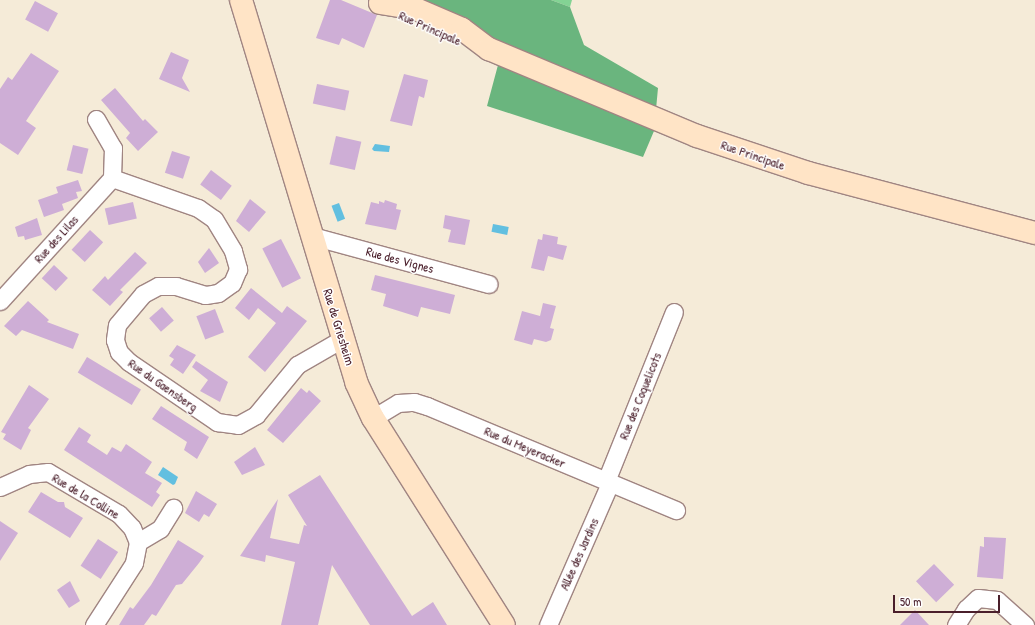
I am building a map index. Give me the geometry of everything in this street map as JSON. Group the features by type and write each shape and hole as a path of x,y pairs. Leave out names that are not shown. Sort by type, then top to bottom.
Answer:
{"main road":[{"name":"Rue de Griesheim","path":"241,0 356,382 373,418 504,625"},
{"name":"Rue Principale","path":"376,1 416,9 462,29 482,46 704,138 808,173 1035,233"}],"street":[{"path":"96,119 113,148 112,178"},
{"name":"Rue des Lilas","path":"0,301 112,178"},
{"name":"Rue du Gaensberg","path":"112,178 198,208 214,219 233,252 238,269 232,283 218,293 205,295 176,286 158,286 143,294 126,311 117,325 115,340 119,352 129,362 217,422 238,425 256,415 297,366 342,339"},
{"name":"Rue des Vignes","path":"312,236 489,284"},
{"name":"Rue des Coquelicots","path":"608,482 674,312"},
{"name":"Rue du Meyeracker","path":"373,418 398,403 414,402 676,510"},
{"name":"Rue de la Colline","path":"0,487 29,474 48,472 119,514 132,528 138,542"},
{"name":"Allée des Jardins","path":"548,625 608,482"},
{"path":"94,625 134,563 138,542 160,530 174,508"},
{"path":"956,625 966,609 978,598 997,600 1025,625"}],"green space":[{"path":"391,0 551,0 570,7 584,45 658,88 654,131 643,157 487,106 498,65"},
{"path":"551,0 572,0 570,7"}],"water":[{"path":"375,144 390,146 389,152 374,151 372,149"},
{"path":"339,203 345,219 338,222 332,206"},
{"path":"493,224 509,227 507,235 491,232"},
{"path":"163,467 178,477 175,484 173,485 158,475"}],"building":[{"path":"330,0 341,0 377,15 364,48 342,38 339,45 316,38"},
{"path":"35,1 58,13 48,32 25,20"},
{"path":"171,52 189,60 182,78 190,92 159,79"},
{"path":"31,53 59,71 26,121 36,128 18,155 0,143 0,89 8,77 12,80"},
{"path":"404,74 428,80 424,98 419,96 412,126 390,121"},
{"path":"317,84 349,91 345,110 313,104"},
{"path":"115,88 143,121 145,119 158,132 138,151 126,138 130,133 101,100"},
{"path":"336,136 361,142 355,170 329,164"},
{"path":"73,145 89,149 82,174 67,170"},
{"path":"172,151 190,157 183,179 165,173"},
{"path":"211,170 232,186 221,200 200,184"},
{"path":"78,180 82,191 76,192 78,198 62,204 64,210 44,217 38,200 58,193 56,187"},
{"path":"250,199 266,212 249,232 236,221"},
{"path":"385,200 397,204 396,209 401,210 396,230 365,224 371,202 379,204 379,201 384,203"},
{"path":"133,202 137,219 109,225 105,209"},
{"path":"445,215 470,220 465,245 448,242 451,230 443,228"},
{"path":"37,218 42,235 25,240 24,236 18,237 15,227"},
{"path":"90,230 103,242 85,262 72,250"},
{"path":"543,234 558,237 557,244 567,246 563,260 548,256 544,271 531,268 538,239 542,240"},
{"path":"281,239 301,278 282,288 262,249"},
{"path":"209,248 219,263 205,273 198,262"},
{"path":"135,252 147,263 120,290 123,292 110,306 92,290 105,276 108,280"},
{"path":"54,265 68,278 56,291 42,278"},
{"path":"375,275 455,295 450,314 421,307 418,317 383,306 386,294 371,290"},
{"path":"251,288 282,313 287,306 307,321 265,372 248,357 276,323 258,308 249,320 235,308"},
{"path":"28,301 49,320 47,322 79,334 73,349 22,330 16,336 4,326"},
{"path":"543,303 556,306 550,328 554,329 551,340 546,342 534,339 532,345 514,340 522,311 540,316"},
{"path":"162,307 174,321 161,332 149,318"},
{"path":"215,309 224,332 205,340 196,316"},
{"path":"177,345 196,355 183,374 170,365 174,359 169,356"},
{"path":"87,357 141,389 132,405 78,372"},
{"path":"196,361 228,382 220,402 200,391 208,380 192,367"},
{"path":"29,385 49,399 28,428 31,430 21,450 3,439 6,434 1,432"},
{"path":"301,388 307,393 309,390 321,401 283,443 267,430"},
{"path":"161,406 209,437 197,459 184,450 187,442 152,419"},
{"path":"79,427 91,435 87,442 107,455 112,447 121,452 126,444 152,462 145,473 162,483 156,492 160,495 152,507 64,450"},
{"path":"255,447 265,465 242,475 234,462"},
{"path":"320,475 412,616 433,602 447,625 370,625 332,565 318,625 281,625 295,562 266,555 265,562 240,556 278,499 270,538 299,544 304,525 307,526 288,495"},
{"path":"196,491 217,504 209,517 204,514 199,522 185,513"},
{"path":"41,492 58,502 64,502 65,507 83,518 70,538 28,512"},
{"path":"0,521 18,533 0,561"},
{"path":"984,537 1006,538 1003,579 977,577 980,546 984,547"},
{"path":"98,539 118,552 101,579 81,566"},
{"path":"178,540 204,556 182,584 176,585 156,616 152,614 144,625 119,625 130,607 133,609 151,585"},
{"path":"934,564 954,585 936,602 916,581"},
{"path":"70,581 80,601 69,608 57,590"},
{"path":"915,610 929,625 900,625"}]}
